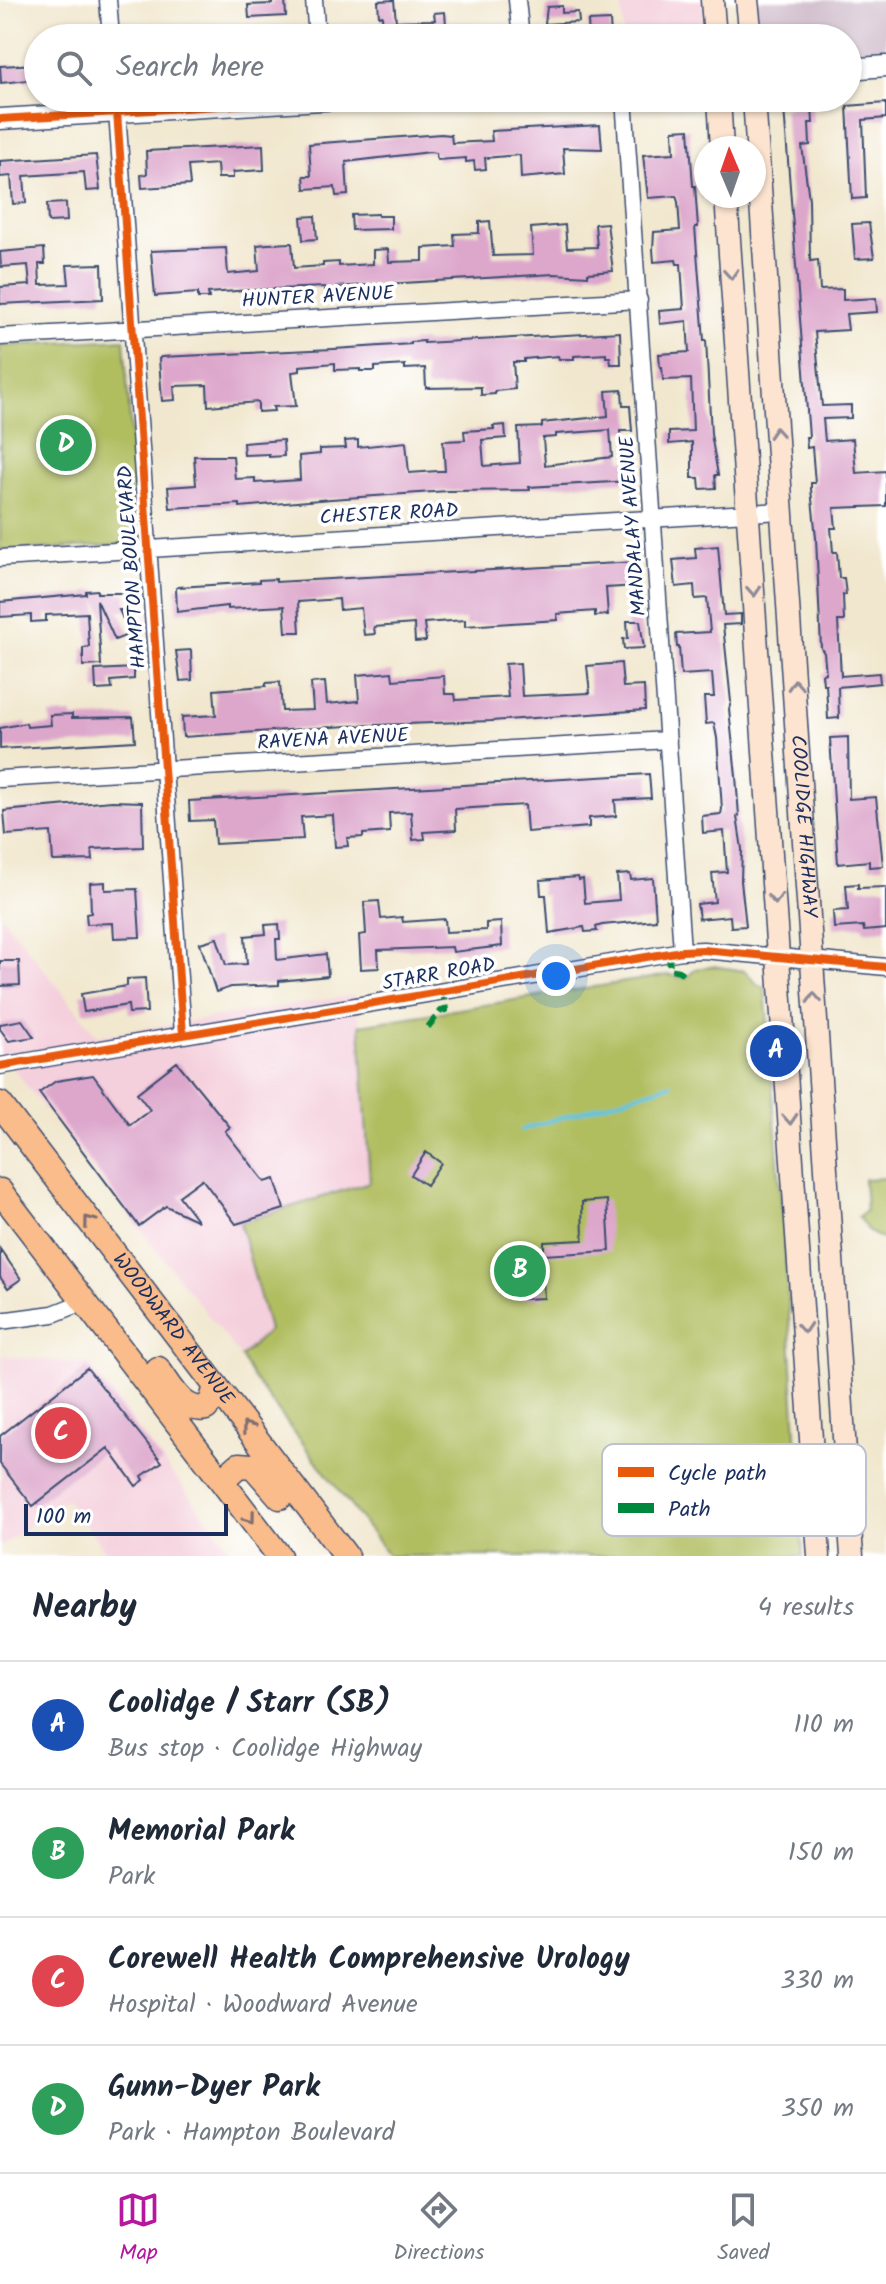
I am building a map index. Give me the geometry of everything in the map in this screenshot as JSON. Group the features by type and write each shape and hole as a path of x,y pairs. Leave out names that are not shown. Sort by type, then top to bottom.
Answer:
{"main road":[{"path":"712,0 714,24"},
{"path":"747,0 750,24"},
{"path":"720,112 722,136"},
{"name":"COOLIDGE HIGHWAY","path":"755,112 757,136"},
{"path":"731,136 746,131 754,136"},
{"name":"COOLIDGE HIGHWAY","path":"727,208 811,1444"},
{"name":"COOLIDGE HIGHWAY","path":"762,208 845,1444"},
{"path":"773,866 796,869 806,858"},
{"name":"WOODWARD AVENUE","path":"0,1104 346,1556"},
{"path":"0,1191 279,1556"},
{"path":"800,1269 818,1266 824,1272 830,1351 840,1385"},
{"path":"66,1275 100,1294 184,1403 191,1408 206,1408 216,1386"},
{"path":"807,1377 823,1414 826,1444"},
{"path":"222,1480 239,1465 253,1466 264,1475 316,1544 335,1556"},
{"name":"COOLIDGE HIGHWAY","path":"818,1536 819,1556"},
{"name":"COOLIDGE HIGHWAY","path":"851,1536 852,1556"}],"street":[{"path":"108,0 110,24"},
{"path":"314,0 316,24"},
{"path":"517,0 520,24"},
{"path":"862,68 886,66"},
{"path":"0,119 58,112"},
{"name":"HAMPTON BOULEVARD","path":"116,112 183,1034"},
{"name":"MANDALAY AVENUE","path":"625,112 682,951"},
{"name":"HUNTER AVENUE","path":"0,337 639,300"},
{"name":"CHESTER ROAD","path":"0,558 781,511"},
{"name":"RAVENA AVENUE","path":"0,779 668,740"},
{"name":"STARR ROAD","path":"0,1066 682,951 703,950 886,967"},
{"path":"0,1321 53,1314 86,1301"}],"shaded area":[{"path":"621,0 703,0 705,24 623,24"},
{"path":"755,0 886,0 886,54 862,56 862,24 757,24"},
{"path":"0,914 97,1036 355,995 360,1025 370,1182 240,1223 269,1331 241,1357 0,1052"},
{"path":"2,1356 89,1364 235,1556 109,1556 66,1499 0,1547"}],"green space":[{"path":"124,339 139,544 0,551 0,346"},
{"path":"713,966 745,971 758,985 765,987 796,1444 602,1444 602,1536 802,1536 803,1556 389,1556 253,1378 241,1357 269,1330 240,1223 370,1182 360,1025 669,975 686,978 696,969"},
{"path":"886,1178 886,1241 869,1232 858,1217 866,1210 864,1179"}],"building":[{"path":"272,0 285,0 286,16 249,18 248,5 272,4"},
{"path":"394,0 396,21 435,20 434,13 445,12 446,24 382,24 378,1"},
{"path":"562,6 562,13 578,12 579,22 545,24 547,7"},
{"path":"610,20 610,24 588,24 588,21"},
{"path":"24,65 24,81 1,83 0,66"},
{"path":"886,103 886,118 863,120 866,198 852,199 847,112 862,112 862,105"},
{"path":"784,112 812,112 813,123 809,123 810,145 802,146 809,199 810,261 818,260 820,290 843,289 843,300 876,298 877,312 846,314 848,330 815,332 822,406 851,405 851,418 823,419 825,441 853,439 856,473 886,471 886,506 834,508 836,528 831,528 833,552 837,552 839,578 844,578 846,595 843,595 844,621 838,621 841,676 879,673 880,683 838,687 839,718 828,719 826,684 823,684 822,674 826,673 821,648 811,489 811,483 815,483 812,447 807,448 806,437 809,437"},
{"path":"600,125 602,149 563,148 565,174 521,178 520,155 485,158 486,169 475,170 474,161 466,162 466,158 437,160 436,153 430,152 346,162 348,195 336,196 335,187 305,189 304,176 311,176 309,144 441,134 451,135 452,143 492,141 491,131"},
{"path":"689,129 711,434 718,475 715,475 716,488 700,489 699,478 692,478 692,442 669,444 669,432 693,431 691,379 663,380 659,354 689,352 687,321 660,324 659,311 684,309 681,264 677,264 676,260 654,262 653,249 654,232 680,230 678,202 676,196 648,198 643,155 674,153 673,130"},
{"path":"263,145 264,170 233,172 233,178 218,178 217,164 188,166 190,185 142,188 141,175 147,174 146,151"},
{"path":"96,155 100,190 86,191 84,172 24,176 26,203 13,204 11,176 0,177 0,161"},
{"path":"66,203 67,221 48,222 47,204"},
{"path":"351,215 391,216 391,229 352,230"},
{"path":"315,216 317,239 303,240 301,217"},
{"path":"490,221 493,256 533,255 531,228 565,225 567,248 597,247 595,224 607,223 613,271 588,273 588,276 554,274 325,290 325,287 251,290 208,293 209,298 198,298 198,293 155,296 151,251 226,248 228,274 259,271 257,245 268,244 292,243 294,268 339,262 339,266 373,264 373,250 388,249 389,262 423,261 423,248 455,246 454,234 479,233 479,222"},
{"path":"869,223 874,258 855,259 852,224"},
{"path":"44,248 45,264 39,264 40,285 69,284 67,265 102,264 103,299 0,304 0,287 30,285 28,265 1,267 0,252"},
{"path":"620,332 621,364 611,364 606,354 574,356 574,359 559,359 558,356 524,359 524,362 513,362 515,389 495,391 495,394 481,395 481,387 426,388 425,368 405,369 405,365 375,367 375,371 335,370 335,363 300,366 300,371 292,372 296,406 273,407 274,411 258,412 258,402 208,406 207,385 174,386 175,400 162,401 161,357"},
{"path":"622,390 623,406 630,406 632,431 620,431 622,460 627,460 629,481 529,487 530,490 448,491 240,507 240,504 170,508 168,487 196,485 194,456 233,456 235,479 255,478 255,483 300,480 299,456 320,454 320,449 346,448 345,441 358,440 358,447 406,442 409,473 445,471 443,441 465,440 464,431 505,425 506,438 482,440 484,466 520,463 518,428 608,416 606,391","holes":["610,430 612,457 545,465 543,438 556,437 556,434"]},
{"path":"283,440 284,456 244,455 243,443"},
{"path":"718,546 724,615 741,614 741,624 723,625 746,926 731,927 730,916 699,919 697,904 715,902 712,873 727,872 724,831 703,833 702,816 721,814 722,809 717,738 714,723 706,724 704,697 714,697 712,673 681,675 676,634 710,632 707,598 695,599 694,585 676,587 673,560 696,558 695,548"},
{"path":"636,562 637,586 606,588 608,615 595,616 595,611 557,614 558,620 465,626 465,620 424,623 426,641 415,642 414,624 374,627 375,634 364,635 361,608 340,610 339,599 298,602 300,632 286,632 284,606 227,609 227,606 177,612 178,587 276,579 276,582"},
{"path":"97,590 97,593 126,593 127,610 119,610 130,634 115,640 97,600 101,665 83,666 83,648 89,647 87,613 46,615 46,621 31,622 31,615 0,617 0,602 86,594 86,591"},
{"path":"627,621 640,621 644,648 624,649 623,639 628,638"},
{"path":"191,650 192,680 180,681 176,651"},
{"path":"520,663 522,696 590,693 587,666 621,663 623,687 644,686 645,710 183,737 182,717 216,715 214,690 280,682 282,711 313,710 311,683 325,682 327,704 359,701 357,675 392,672 393,680 444,676 445,694 455,694 456,700 508,697 505,664"},
{"path":"134,668 134,679 111,681 112,689 96,690 95,670"},
{"path":"72,714 72,718 133,717 135,741 0,749 0,728 26,723 27,727 51,725 50,715"},
{"path":"848,737 849,799 876,797 883,866 869,867 869,861 838,864 830,738"},
{"path":"649,774 651,798 615,800 616,816 589,818 589,827 527,832 525,805 455,809 456,830 424,832 425,839 413,840 411,812 389,813 390,832 347,838 348,846 335,847 333,815 301,817 303,839 215,844 213,820 190,821 189,801"},
{"path":"112,801 142,802 143,847 92,849 93,860 53,861 51,832 6,835 4,811"},
{"path":"630,874 631,880 653,878 656,920 602,925 596,927 597,931 585,932 584,927 549,933 546,895 541,895 540,880 583,879 585,903 619,900 617,875"},
{"path":"105,882 105,890 137,889 140,937 114,938 113,923 87,924 86,914 91,913 90,883"},
{"path":"858,884 858,888 886,887 886,929 864,931 863,926 834,928 833,911 848,910 846,885"},
{"path":"379,901 381,919 402,917 403,922 445,919 446,932 486,930 486,923 501,922 502,946 453,952 452,947 378,950 379,968 361,969 359,935 366,934 364,902"},
{"path":"279,924 277,960 326,954 328,976 279,981 279,985 231,987 216,992 200,943 217,938 226,965 247,964 245,936 266,934 265,925"},
{"path":"0,961 19,961 20,985 0,986"},
{"path":"145,978 147,1012 129,1013 128,1005 84,1012 81,994 127,986 127,979"},
{"path":"22,1020 34,1037 9,1041 0,1024"},
{"path":"177,1062 230,1127 225,1131 265,1182 275,1179 284,1209 236,1224 202,1179 179,1196 198,1221 166,1206 139,1226 39,1093 56,1081 93,1075 130,1125 150,1110 137,1093"},
{"path":"426,1152 441,1163 426,1185 411,1175"},
{"path":"607,1200 610,1251 544,1255 544,1242 583,1240 582,1202"},
{"path":"0,1249 21,1279 8,1288 0,1277"},
{"path":"543,1280 544,1298 523,1299 522,1281"},
{"path":"87,1368 162,1462 142,1476 144,1480 136,1486 108,1448 33,1506 0,1464 0,1436"}],"waterway":[{"path":"521,1130 671,1084"}],"marked path":[{"path":"669,953 670,969 685,976"},
{"path":"428,1027 441,1011 446,1010 443,991"}],"cycle path":[{"path":"117,112 183,1034"},
{"path":"0,119 119,112"},
{"path":"0,1066 682,951 703,950 886,967"}],"place":[{"name":"Gunn-Dyer Park","path":"66,445"},
{"name":"Coolidge / Starr (SB)","path":"776,1051"},
{"name":"Memorial Park","path":"520,1271"},
{"name":"Corewell Health Comprehensive Urology","path":"61,1433"}]}
